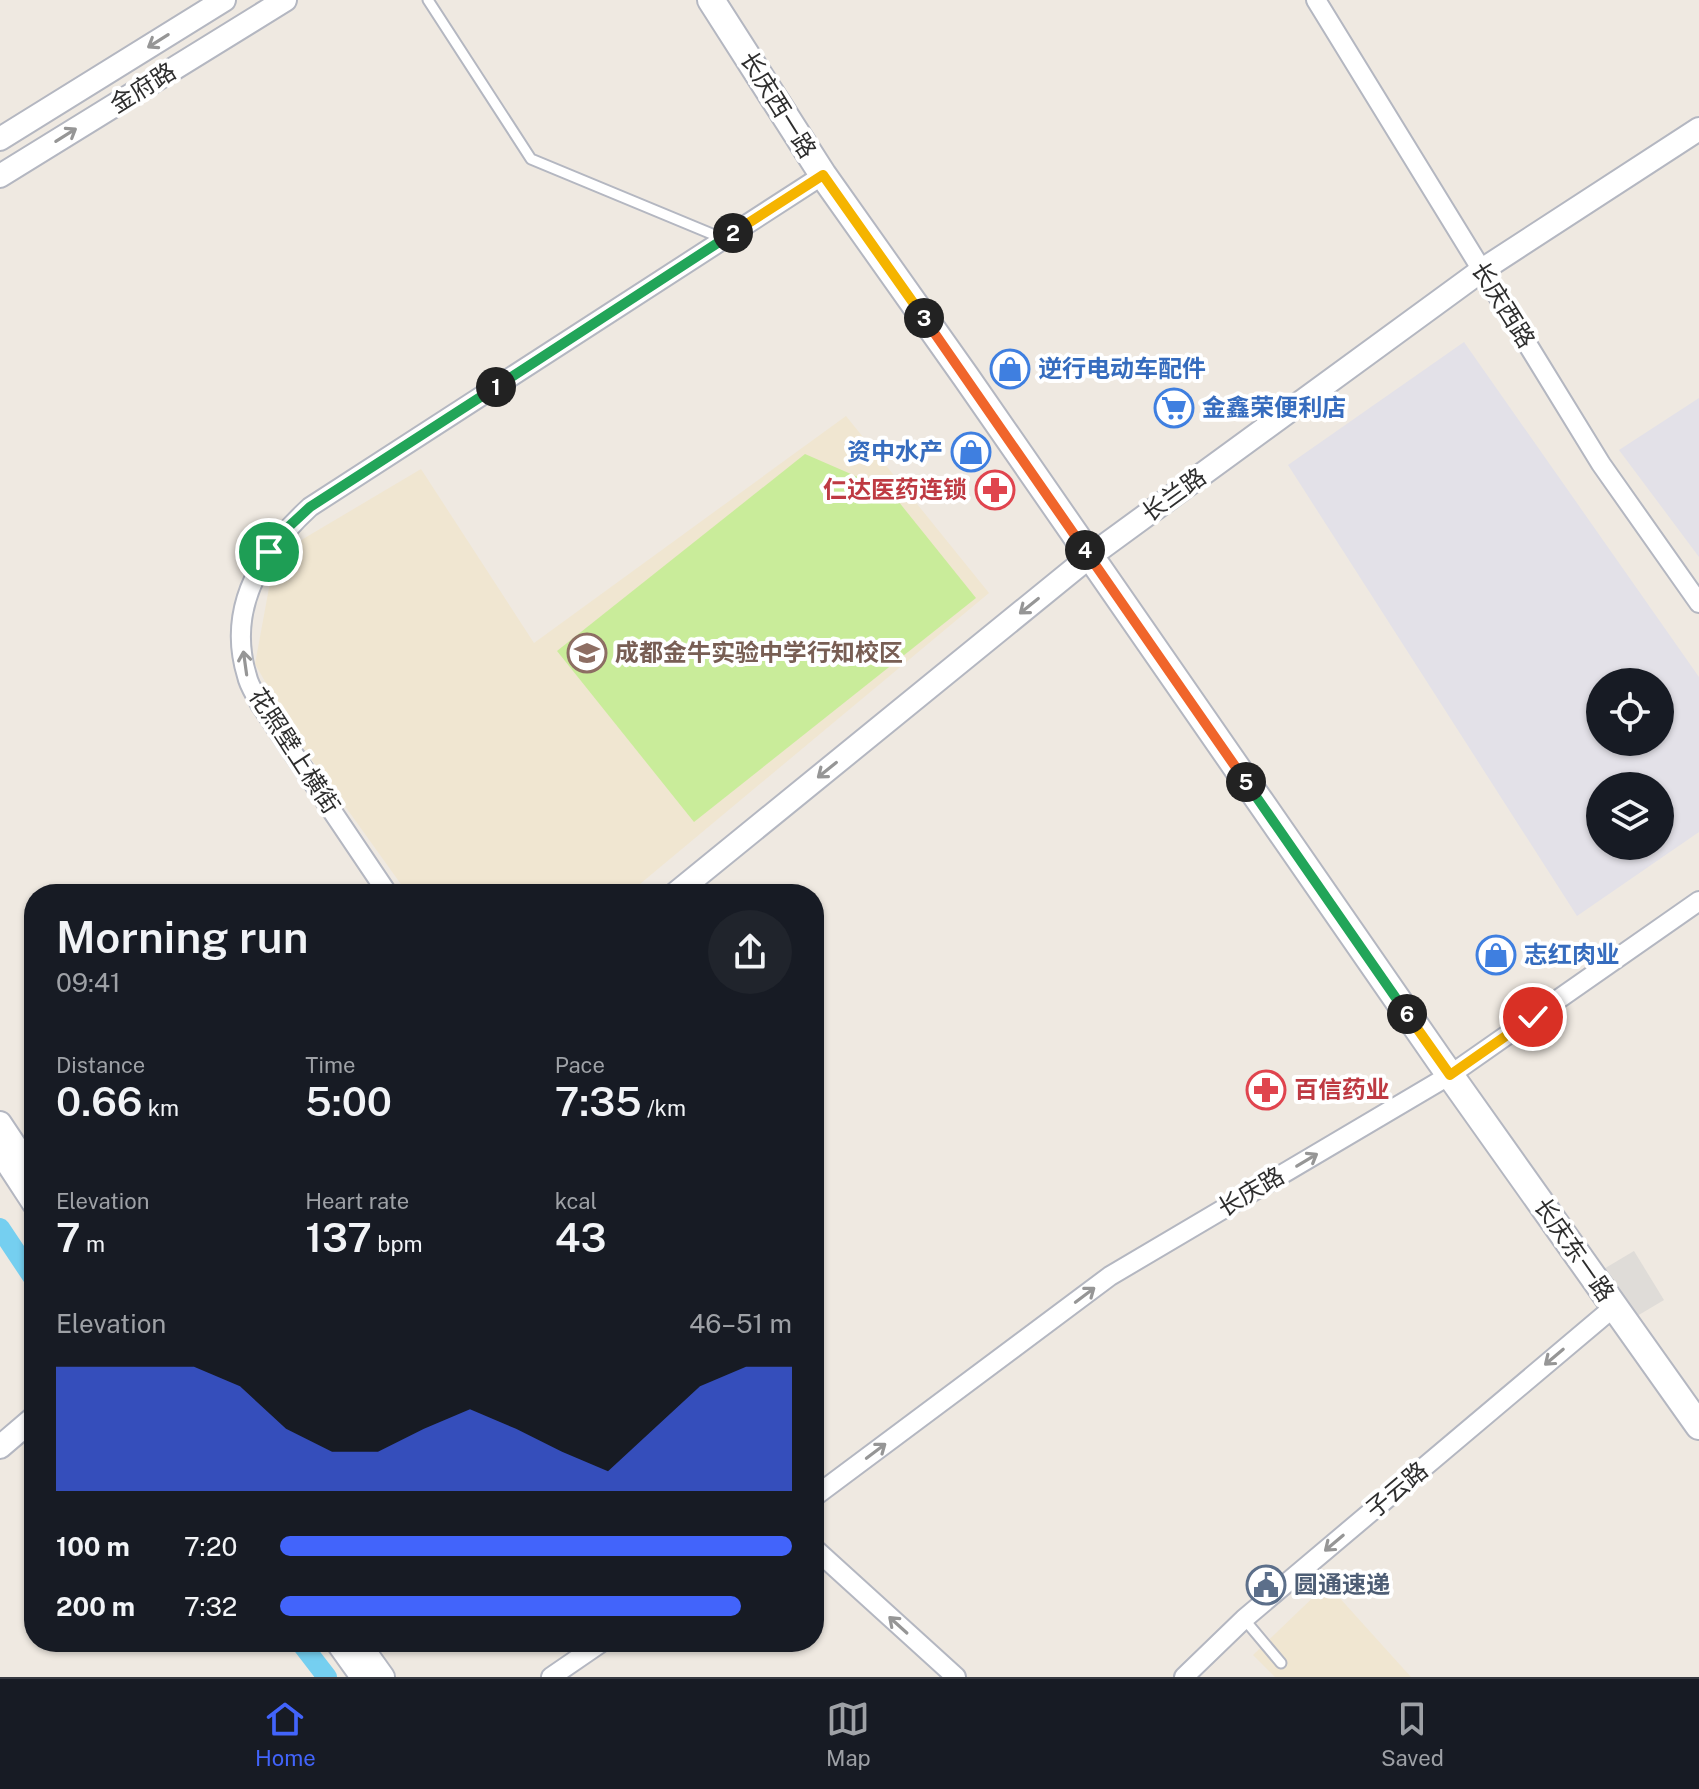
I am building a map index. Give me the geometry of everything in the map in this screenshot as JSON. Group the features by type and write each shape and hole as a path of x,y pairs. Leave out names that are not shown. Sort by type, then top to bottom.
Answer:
{"main road":[{"name":"长庆西一路","path":"711,0 823,175 1450,1075"},
{"name":"长庆东一路","path":"1450,1075 1699,1426"}],"street":[{"name":"金府路","path":"0,139 224,0"},
{"name":"金府路","path":"0,176 285,0"},
{"name":"长庆西路","path":"1316,0 1601,464 1699,603"},
{"name":"长兰路","path":"687,884 1089,557 1482,270 1699,129"},
{"name":"花照壁上横街","path":"381,884 260,704 247,676 242,647 242,616 250,582 284,531 310,507 823,175"},
{"name":"长庆路","path":"824,1490 1110,1276 1450,1075 1699,901"},
{"path":"0,1123 24,1159"},
{"path":"0,1152 24,1189"},
{"name":"子云路","path":"1184,1677 1244,1619 1614,1307"},
{"path":"0,1447 24,1427"},
{"path":"824,1557 956,1677"},
{"path":"344,1652 362,1677"},
{"path":"365,1652 383,1677"},
{"path":"551,1677 587,1652"}],"lane":[{"path":"428,0 531,159 724,239"},
{"path":"1244,1619 1281,1663"}],"shaded area":[{"path":"1464,342 1699,677 1699,832 1674,849 1674,772 1586,772 1586,860 1658,860 1577,916 1288,465"},
{"path":"1699,398 1699,557 1619,450"},
{"name":"成都金牛实验中学行知校区","path":"846,416 989,593 640,884 401,884 304,749 255,664 271,577 303,539 421,469 534,643"},
{"path":"1634,1251 1664,1300 1632,1319 1602,1270"},
{"path":"1327,1584 1411,1677 1275,1677 1253,1655"}],"green space":[{"path":"805,454 890,491 976,598 694,822 557,651"}],"waterway":[{"path":"0,1228 24,1264"},
{"path":"308,1652 327,1677"}],"place":[{"name":"逆行电动车配件","path":"1010,369"},
{"name":"金鑫荣便利店","path":"1174,408"},
{"name":"资中水产","path":"971,452"},
{"name":"仁达医药连锁","path":"995,490"},
{"name":"成都金牛实验中学行知校区","path":"587,653"},
{"name":"志红肉业","path":"1496,955"},
{"name":"百信药业","path":"1266,1090"},
{"name":"圆通速递","path":"1266,1585"}],"route":[{"path":"269,552 284,531 310,507 823,175 1450,1075 1533,1017"}]}
